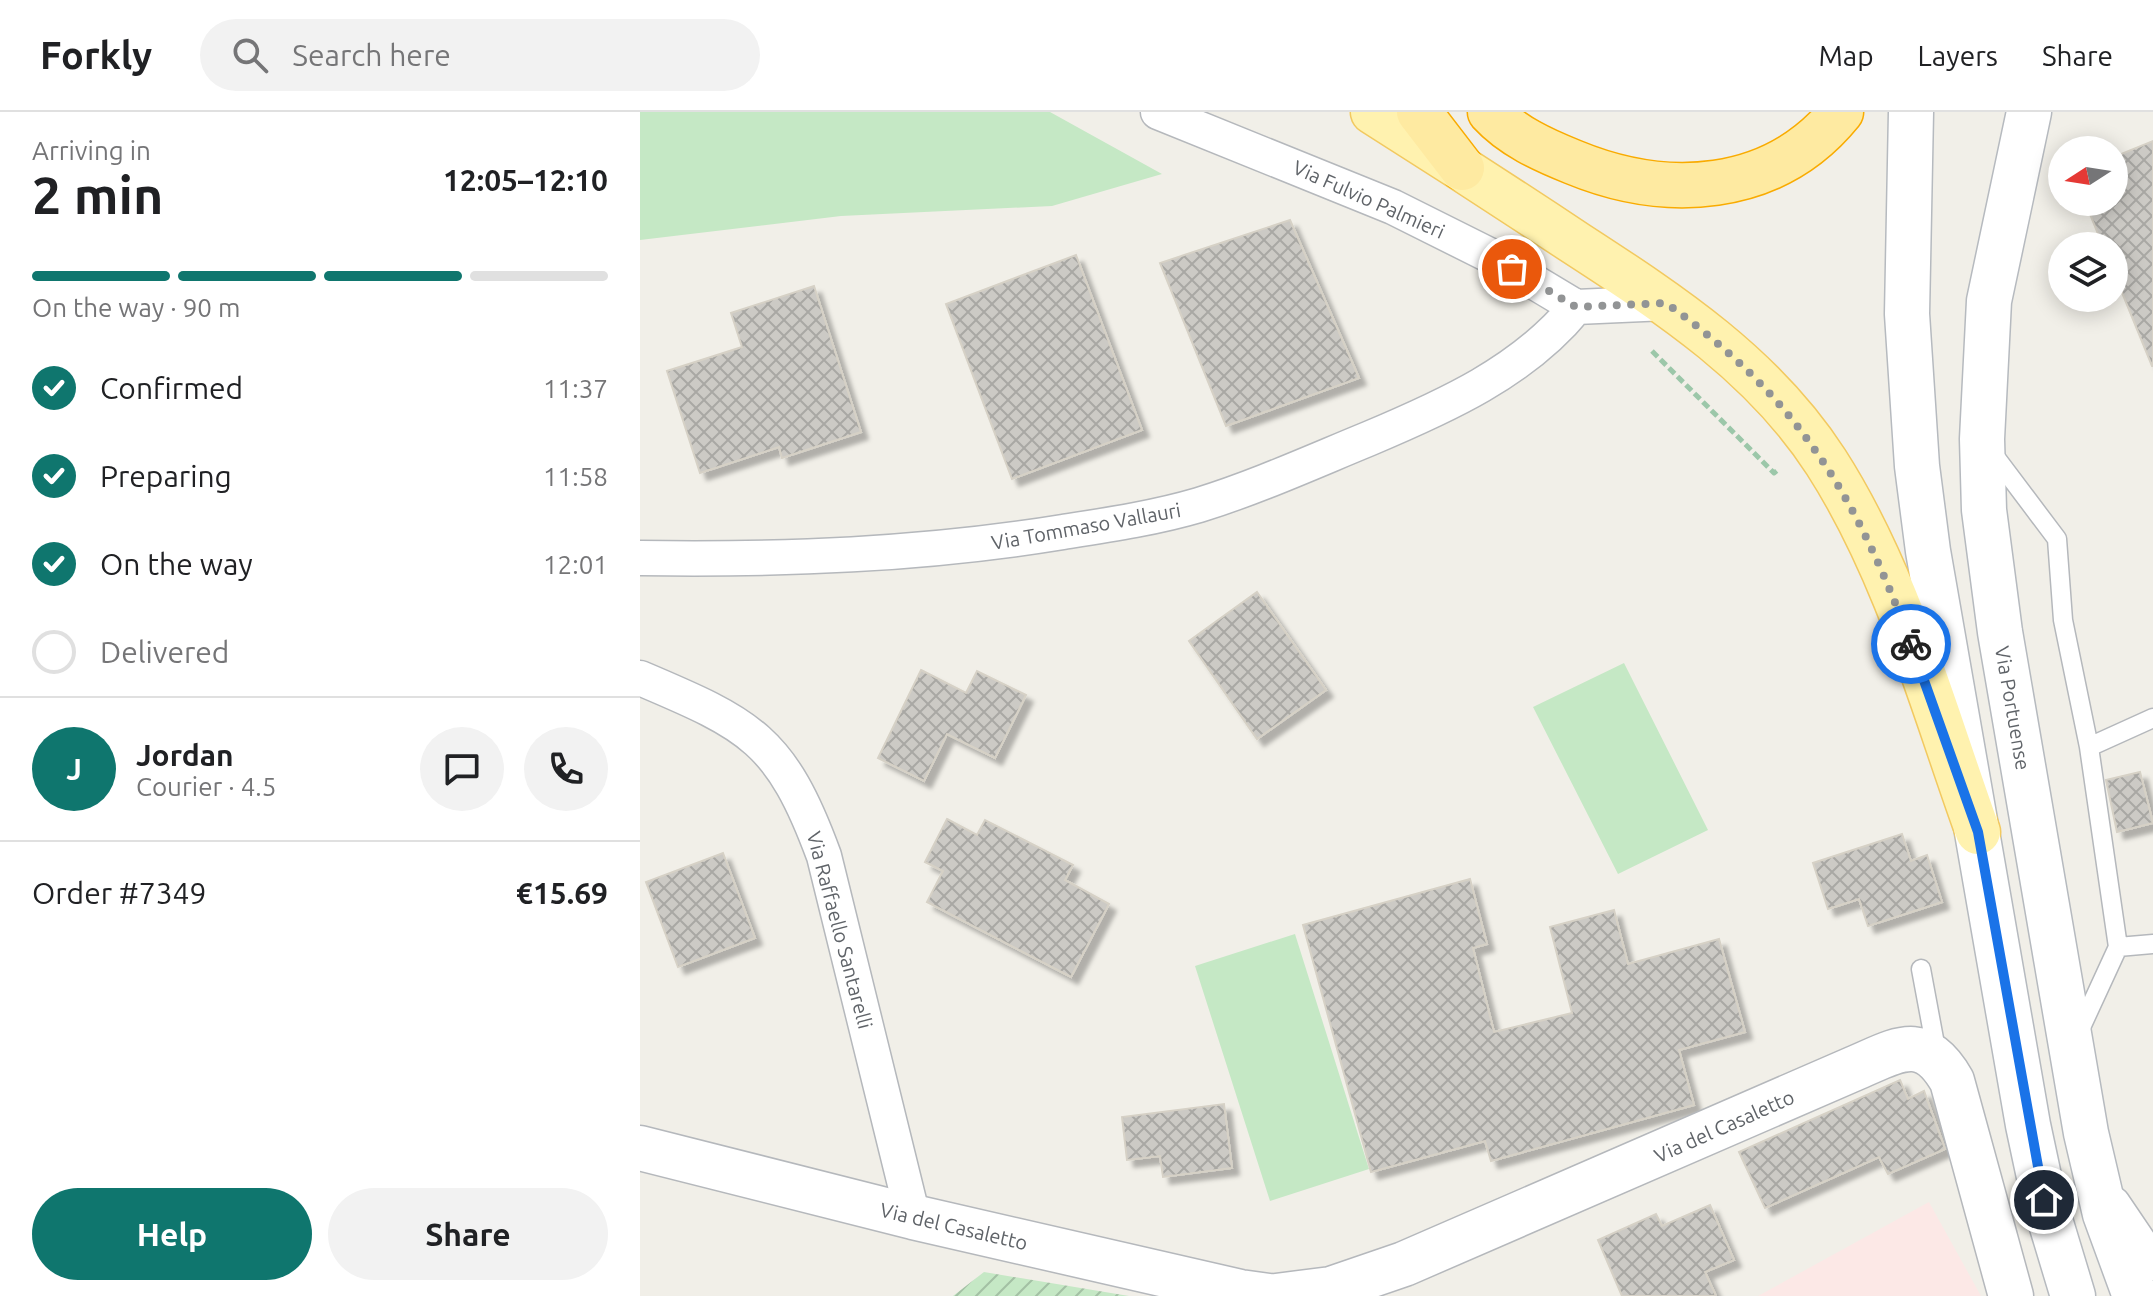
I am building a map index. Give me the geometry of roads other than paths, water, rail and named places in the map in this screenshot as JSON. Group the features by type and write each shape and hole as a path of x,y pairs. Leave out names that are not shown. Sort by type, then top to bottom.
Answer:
{"highway":[{"path":"1419,112 1462,168"},
{"path":"1490,112 1545,151 1617,179 1668,187 1741,178 1799,149 1841,112"}],"main road":[{"path":"1373,112 1666,303 1728,350 1770,390 1825,460 1882,569 1978,832"},
{"path":"1911,112 1907,314 1917,466 1928,551 2028,1125 2044,1200 2073,1296"},
{"name":"Via Portuense","path":"2029,112 1992,277 1982,439 1990,570 2095,1178 2116,1251 2135,1296"},
{"name":"Via del Casaletto","path":"1276,1296 1331,1289 1404,1264 1900,1050 1915,1048 1938,1058"},
{"path":"1938,1058 1957,1097 2011,1296"},
{"name":"Via del Casaletto","path":"640,1148 913,1217 1269,1296"}],"street":[{"name":"Via Fulvio Palmieri","path":"1158,112 1393,207 1491,256 1576,307"},
{"path":"1576,307 1666,303"},
{"name":"Via Tommaso Vallauri","path":"640,558 747,559 964,548 1135,521 1198,505 1273,479 1394,428 1494,378 1541,345 1576,307"},
{"name":"Via Raffaello Santarelli","path":"640,678 703,705 745,728 779,759 805,803 824,856 913,1217"},
{"path":"2095,1178 2153,1263"}],"lane":[{"path":"1982,439 2057,539 2063,620 2089,747 2118,947 2071,1049"},
{"path":"2089,747 2153,718"},
{"path":"2118,947 2153,944"},
{"path":"1921,969 1938,1058"}]}
